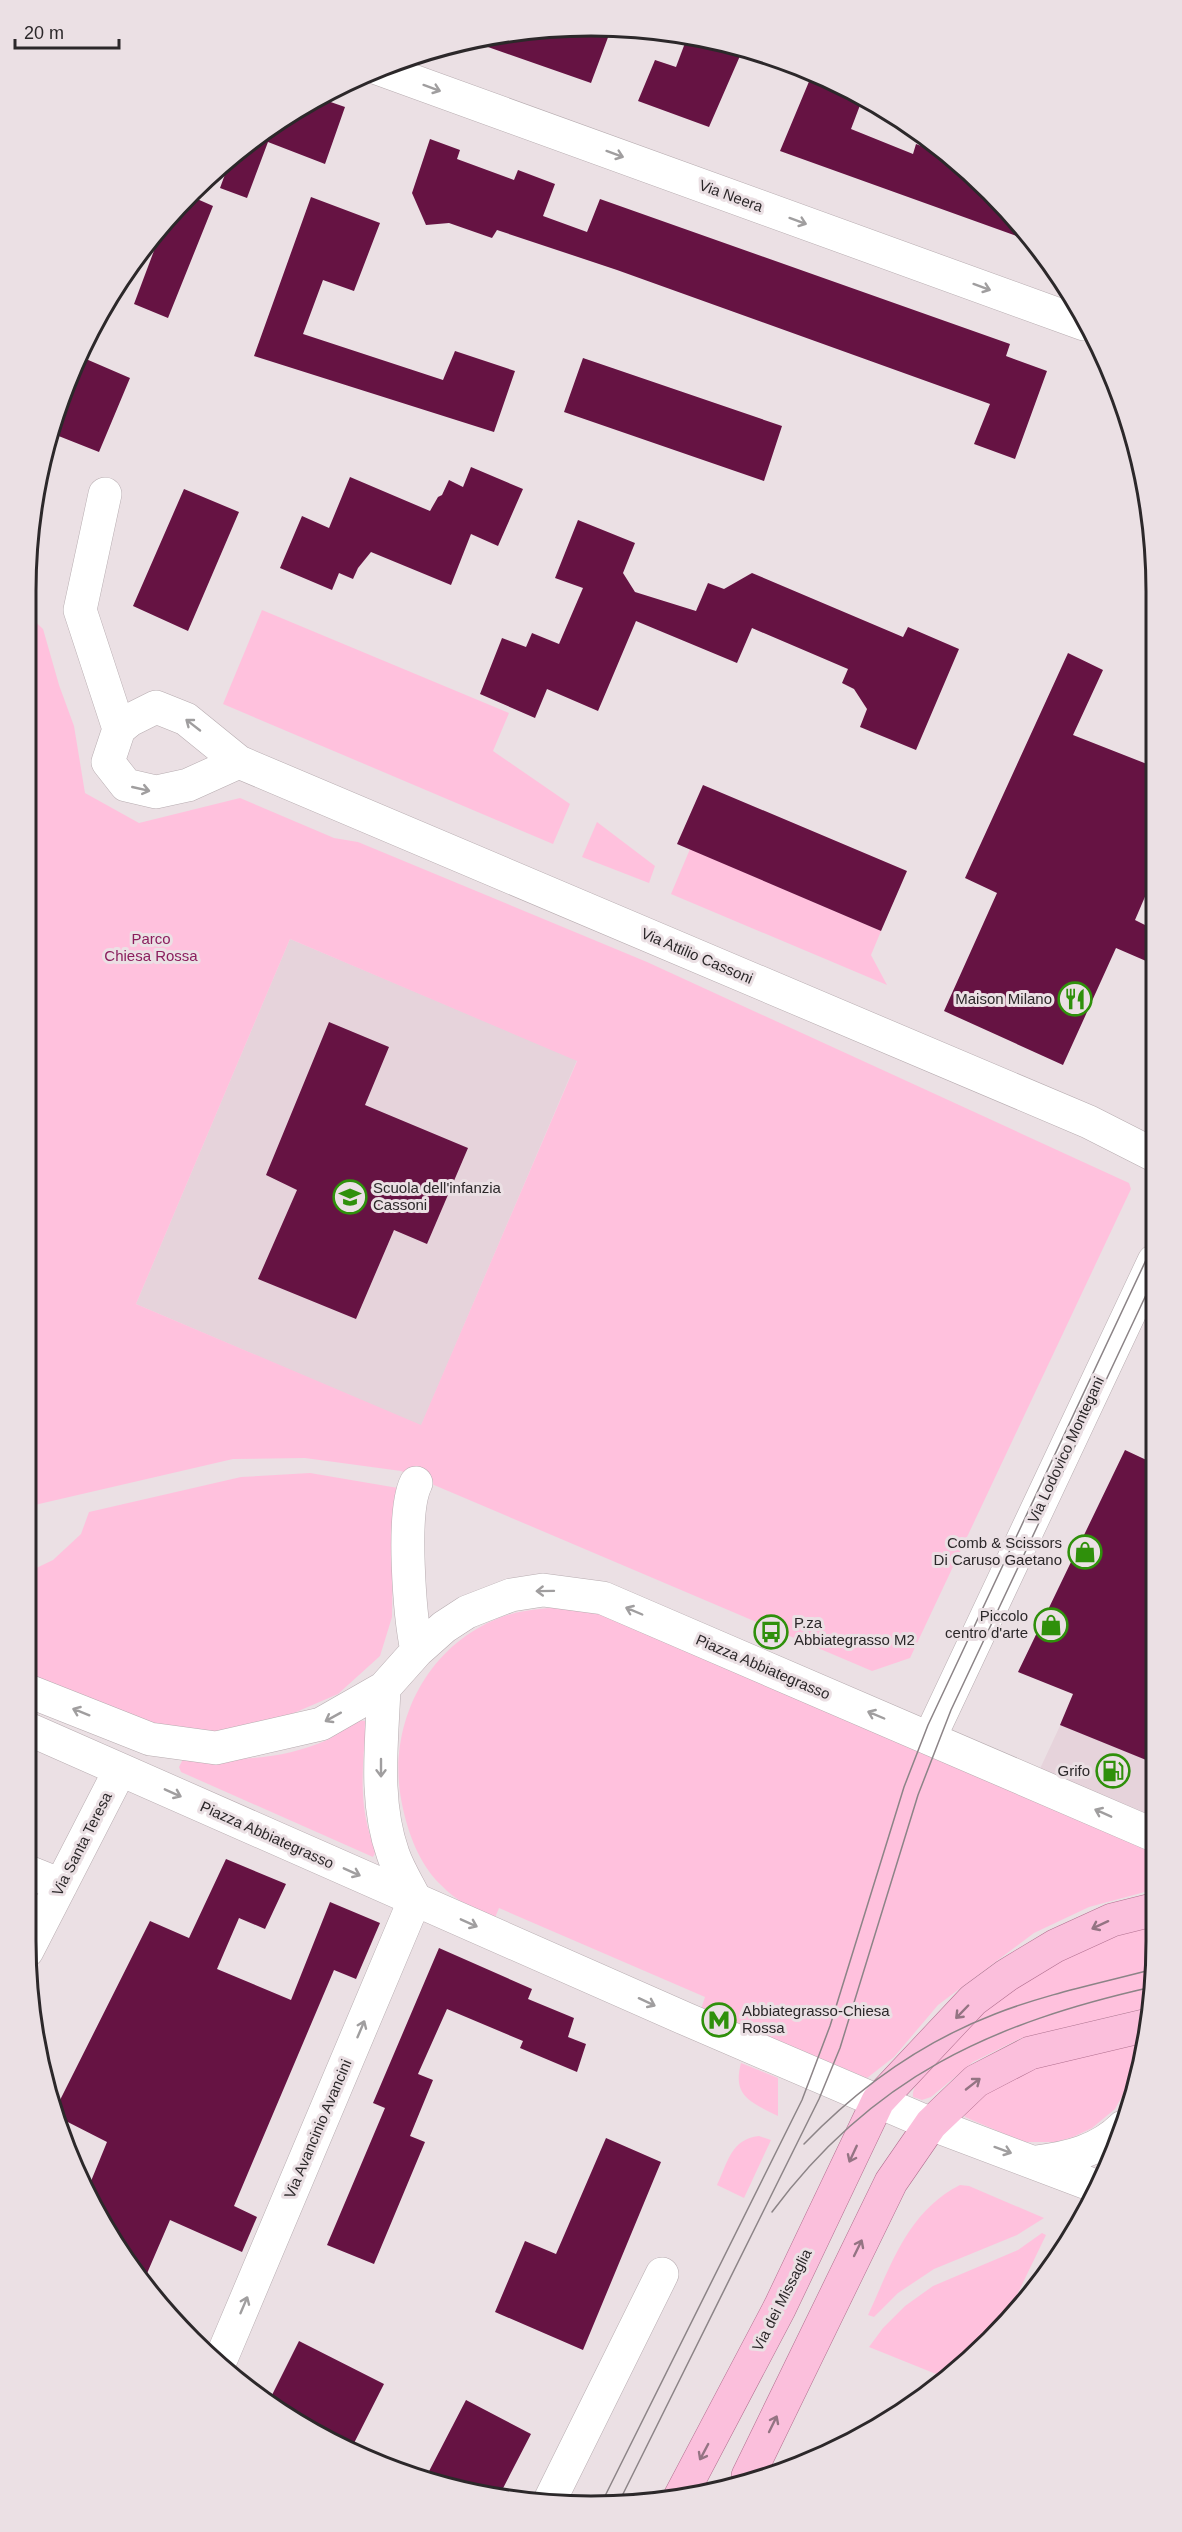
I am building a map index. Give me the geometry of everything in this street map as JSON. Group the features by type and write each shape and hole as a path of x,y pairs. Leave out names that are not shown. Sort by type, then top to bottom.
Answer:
{"main road":[{"path":"878,2101 974,2000 1007,1975 1055,1946 1112,1920 1146,1911"},
{"path":"750,2473 891,2182 930,2124 976,2081 1030,2053 1139,2027"},
{"name":"Via dei Missaglia","path":"685,2487 780,2307 878,2101"}],"street":[{"name":"Via Neera","path":"391,73 1076,321"},
{"path":"105,494 80,610 119,729 108,762 126,785 156,792 188,784 239,762"},
{"name":"Via Attilio Cassoni","path":"119,729 130,720 156,707 186,719 239,762 1089,1122 1146,1151"},
{"name":"Via Lodovico Montegani","path":"930,1737 1146,1278"},
{"path":"416,1483 409,1510 413,1630 417,1651"},
{"name":"Piazza Abbiategrasso","path":"36,1694 135,1735 171,1743 216,1748 321,1724 384,1688 417,1651 444,1626 478,1607 511,1595 543,1590 574,1592 603,1598 1146,1832"},
{"path":"384,1688 381,1767 383,1812 393,1854 415,1899"},
{"name":"Piazza Abbiategrasso","path":"36,1732 930,2124 1090,2184"},
{"name":"Via Santa Teresa","path":"36,1934 120,1770"},
{"path":"36,1875 61,1885"},
{"name":"Via Avancinio Avancini","path":"222,2356 415,1899"},
{"name":"Piazza Abbiategrasso","path":"1036,2162 1070,2158 1110,2138"},
{"path":"553,2495 662,2274"}],"shaded area":[{"name":"Scuola dell'infanzia Cassoni","path":"290,939 577,1060 421,1426 136,1304"},
{"path":"1146,1541 1146,1820 1038,1773"}],"green space":[{"path":"262,610 509,713 493,751 570,804 553,844 223,704"},
{"name":"Parco Chiesa Rossa","path":"36,622 43,629 59,685 74,726 85,793 139,823 240,798 334,838 358,842 647,962 1129,1183 1131,1189 910,1658 872,1671 401,1471 305,1458 233,1459 36,1505","holes":["290,939 577,1061 421,1425 136,1304"]},
{"path":"597,822 655,866 649,883 582,857"},
{"path":"690,849 881,931 871,955 887,985 671,894"},
{"path":"310,1473 398,1488 393,1550 392,1617 380,1656 338,1694 280,1719 215,1733 160,1730 36,1678 36,1568 53,1560 81,1534 89,1512 241,1477"},
{"path":"571,1607 595,1610 1134,1841 1146,1850 1146,1892 1089,1907 1034,1933 938,2005 894,2057 867,2078 701,2009 705,1997 499,1908 494,1920 453,1896 426,1868 411,1837 404,1815 399,1775 400,1747 406,1719 417,1693 432,1669 450,1648 473,1631 499,1618 544,1609"},
{"path":"358,1720 365,1721 366,1727 363,1790 366,1820 376,1851 373,1857 181,1772 179,1767 183,1759 256,1758 292,1752 327,1740"},
{"path":"1146,1928 1141,2009 1021,2038 973,2062 931,2097 922,2100 913,2097 915,2087 922,2078 967,2029 1004,1996 1066,1958 1133,1931"},
{"path":"1136,2045 1126,2090 1115,2109 1092,2128 1056,2142 1023,2142 965,2117 964,2111 982,2095 1002,2083 1047,2065"},
{"path":"741,2063 778,2078 778,2116 746,2097 739,2084"},
{"path":"759,2136 771,2140 744,2198 717,2185 736,2147 750,2138"},
{"path":"960,2185 969,2186 1044,2218 1017,2235 934,2269 898,2293 874,2317 868,2315 893,2259 914,2225 942,2196"},
{"path":"1042,2233 1046,2235 1016,2298 983,2333 937,2374 869,2347 883,2328 905,2306 933,2286 1018,2250"}],"building":[{"path":"608,36 591,83 486,46 555,37"},
{"path":"684,45 740,56 709,127 638,101 655,60 676,67"},
{"path":"809,81 860,106 851,129 913,154 916,144 929,151 983,199 1017,236 780,151"},
{"path":"330,102 345,107 325,164 268,142 247,198 220,188 225,174 283,130"},
{"path":"430,139 460,150 457,159 514,180 518,170 555,184 543,216 587,232 600,199 1010,344 1006,356 1047,371 1015,459 974,444 990,404 617,270 497,230 492,238 449,223 426,225 412,193"},
{"path":"311,197 380,223 354,291 323,280 303,334 443,380 455,351 515,371 494,432 254,356"},
{"path":"198,200 213,206 168,318 134,304 155,248"},
{"path":"583,358 782,426 764,481 564,412"},
{"path":"87,359 130,378 99,452 58,436"},
{"path":"471,467 523,489 498,546 471,534 451,585 371,552 358,568 353,579 339,573 332,590 280,568 302,516 329,528 350,477 430,511 438,497 442,495 449,480 463,487"},
{"path":"184,489 239,512 188,631 133,606"},
{"path":"578,520 635,543 623,573 635,592 696,611 708,583 724,589 752,573 903,637 908,627 959,649 916,750 860,727 867,709 854,689 842,683 848,669 752,628 737,663 636,621 598,711 547,689 535,718 480,694 502,638 526,647 532,633 559,644 583,588 555,578"},
{"path":"1068,653 1103,670 1073,735 1146,764 1146,894 1135,920 1146,926 1146,961 1116,948 1063,1065 944,1011 997,893 965,878"},
{"path":"703,785 907,871 881,931 677,844"},
{"path":"329,1022 389,1047 365,1105 468,1148 427,1244 394,1230 356,1319 258,1279 297,1190 266,1175"},
{"path":"1125,1450 1146,1460 1146,1760 1060,1725 1073,1694 1018,1672"},
{"path":"226,1859 286,1884 265,1929 239,1918 217,1969 291,2000 330,1902 380,1923 356,1979 334,1970 234,2206 257,2217 242,2252 170,2220 147,2273 110,2218 91,2181 107,2142 66,2121 60,2101 150,1921 189,1938"},
{"path":"439,1948 532,1989 528,1999 574,2018 568,2037 586,2044 577,2072 520,2048 523,2041 447,2009 418,2074 433,2080 410,2136 425,2142 374,2264 327,2245 385,2108 373,2103"},
{"path":"606,2138 661,2162 583,2350 495,2312 525,2241 556,2254"},
{"path":"299,2341 384,2384 354,2443 313,2422 272,2394"},
{"path":"466,2400 531,2434 503,2488 429,2472"}],"tram line":[{"path":"605,2496 802,2100 830,2026 904,1787 928,1725 1146,1260"},
{"path":"622,2495 819,2099 840,2048 918,1795 951,1710 1146,1295"},
{"path":"804,2144 846,2104 892,2068 942,2038 1014,2007 1145,1971"},
{"path":"772,2212 810,2165 851,2125 894,2091 939,2062 988,2038 1039,2018 1144,1989"}],"place":[{"name":"Maison Milano","path":"1075,999"},
{"name":"Scuola dell'infanzia Cassoni","path":"350,1197"},
{"name":"Comb & Scissors Di Caruso Gaetano","path":"1085,1552"},
{"name":"Piccolo centro d'arte","path":"1051,1625"},
{"name":"P.za Abbiategrasso M2","path":"771,1632"},
{"name":"Grifo","path":"1113,1771"},
{"name":"Abbiategrasso-Chiesa Rossa","path":"719,2020"}]}
